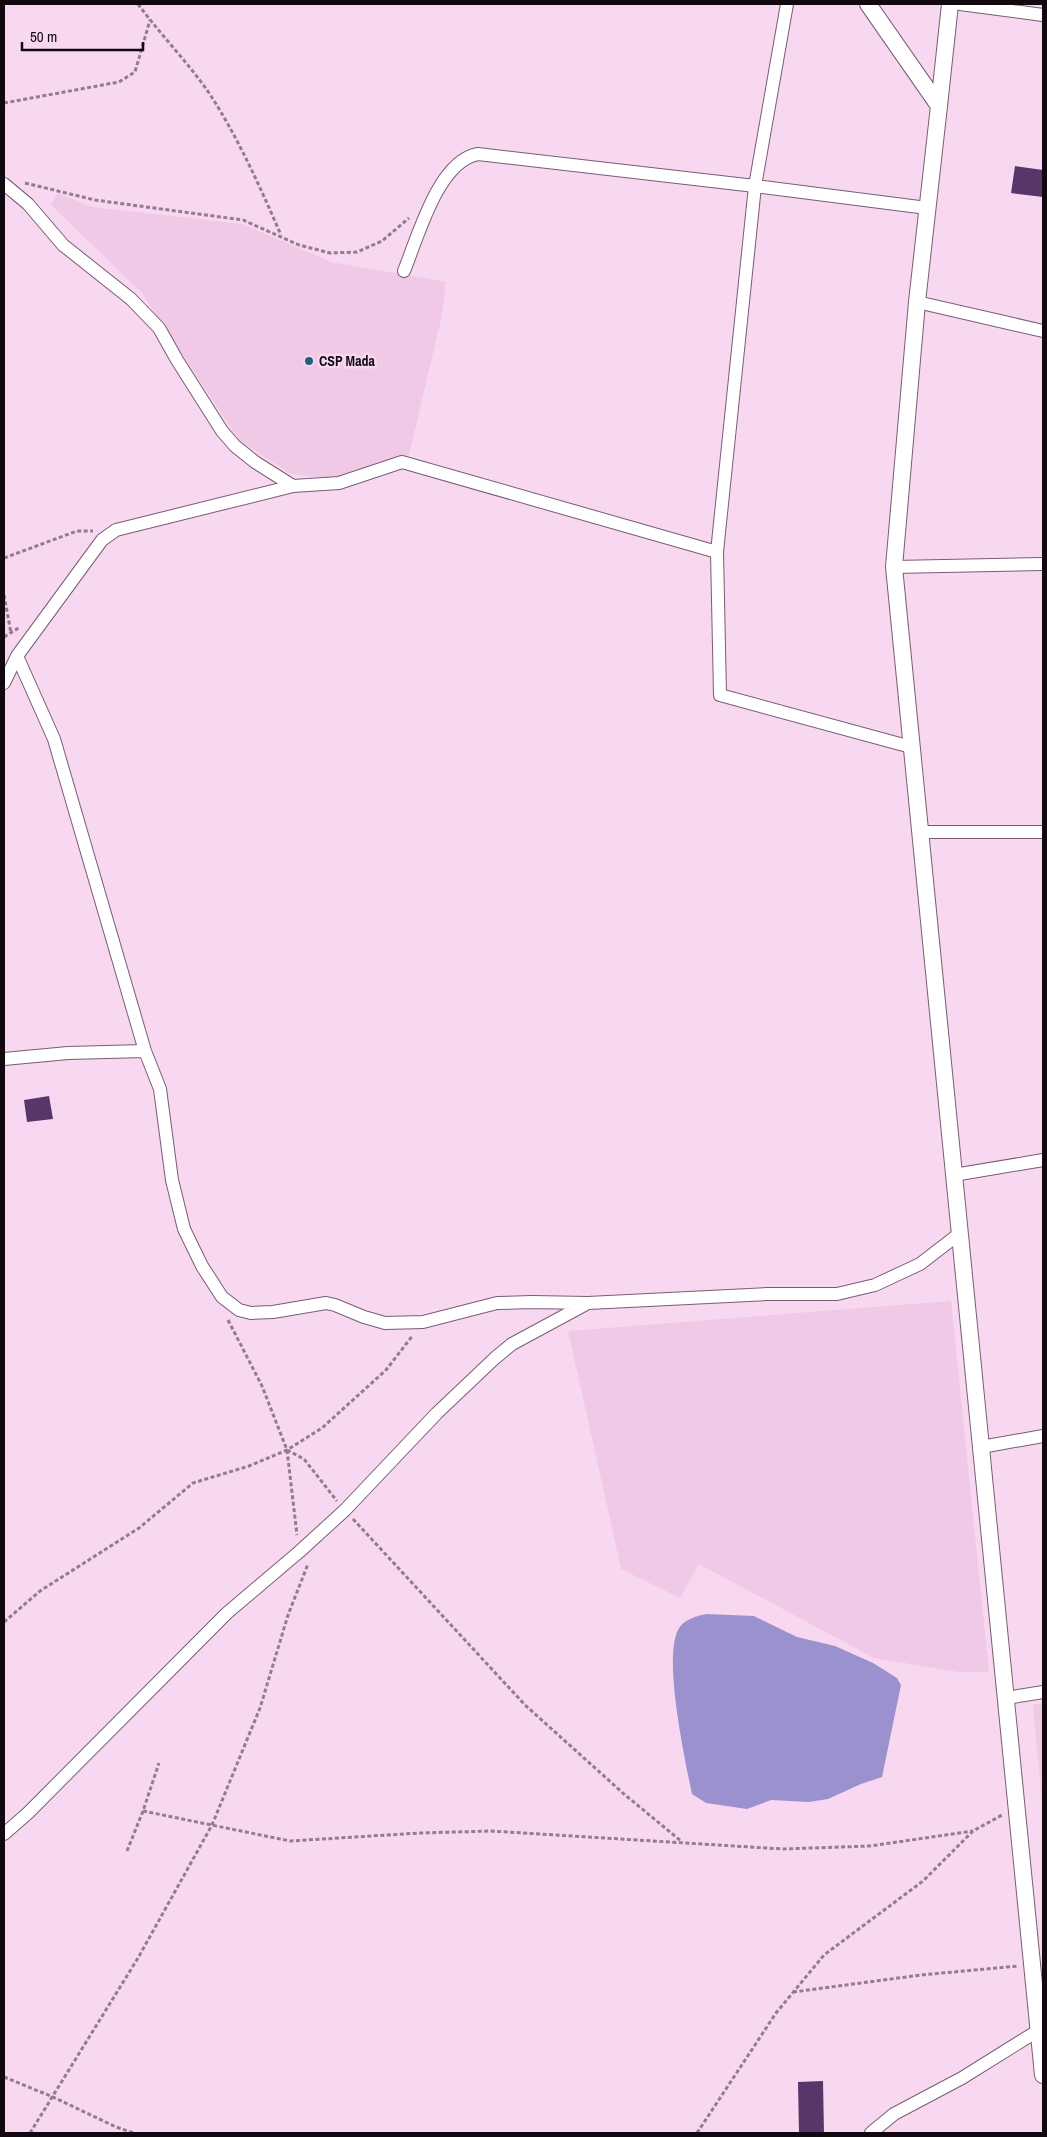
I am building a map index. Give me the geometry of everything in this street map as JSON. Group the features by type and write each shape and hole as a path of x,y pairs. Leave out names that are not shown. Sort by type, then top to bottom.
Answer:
{"street":[{"path":"787,4 755,186 717,552 720,695 912,747"},
{"path":"868,4 939,106"},
{"path":"950,4 917,302 894,567 1043,2076"},
{"path":"960,4 1043,15"},
{"path":"404,271 440,184 451,170 469,156 478,154 928,208"},
{"path":"4,184 28,204 63,245 131,299 159,328 222,431 235,446 255,462 293,486"},
{"path":"917,302 1043,331"},
{"path":"4,683 17,656 102,540 116,530 293,486 339,483 402,462 717,552"},
{"path":"894,567 1043,564"},
{"path":"17,656 54,739 145,1052 160,1089 172,1180 184,1229 202,1266 222,1297 239,1310 250,1313 273,1312 326,1303 364,1318 386,1323 423,1322 497,1303 588,1303 767,1294 837,1294 875,1285 920,1264 960,1234"},
{"path":"920,832 1043,832"},
{"path":"4,1059 68,1053 145,1052"},
{"path":"954,1175 1043,1160"},
{"path":"4,1834 28,1814 227,1613 345,1510 437,1413 495,1358 512,1344 588,1303"},
{"path":"981,1447 1043,1436"},
{"path":"1006,1698 1043,1692"},
{"path":"871,2133 894,2114 962,2078 1039,2030"}],"path":[{"path":"138,4 179,52 213,99 249,162 282,236"},
{"path":"4,103 119,82 135,72 150,20"},
{"path":"21,182 95,200 243,220 299,244 330,253 357,252 382,241 415,212"},
{"path":"4,558 77,531 116,530"},
{"path":"4,595 17,656"},
{"path":"222,1297 230,1326 262,1386 287,1450 302,1577"},
{"path":"4,1622 40,1591 139,1528 193,1483 249,1466 287,1450 322,1428 386,1370 423,1322"},
{"path":"287,1450 304,1459 345,1510 525,1705 624,1794 682,1842"},
{"path":"30,2133 138,1958 212,1825 260,1708 288,1615 302,1577 312,1559"},
{"path":"127,1851 143,1811 158,1763"},
{"path":"697,2133 776,2013 824,1955 923,1881 973,1831 1017,1808"},
{"path":"143,1811 290,1842 420,1833 491,1831 783,1849 870,1846 973,1831"},
{"path":"793,1992 920,1975 1032,1964"},
{"path":"4,2077 53,2097 116,2127 134,2133"}],"shaded area":[{"name":"CSP Mada","path":"58,193 92,207 242,224 331,262 446,282 442,315 409,455 331,479 291,474 239,440 141,292 51,205"},
{"path":"951,1301 989,1672 959,1672 874,1658 699,1564 680,1598 621,1569 568,1331"},
{"path":"707,1614 754,1616 797,1637 835,1646 873,1663 897,1678 901,1685 882,1777 828,1799 809,1802 771,1800 747,1809 706,1803 692,1794 674,1686 674,1644 678,1630 683,1623"},
{"path":"1043,1703 1043,1816 1033,1705"}],"building":[{"path":"1015,166 1043,170 1043,197 1011,193"},
{"path":"49,1096 53,1119 27,1122 24,1100"},
{"path":"823,2081 824,2133 799,2133 798,2082"}],"place":[{"name":"CSP Mada","path":"309,361"}]}
